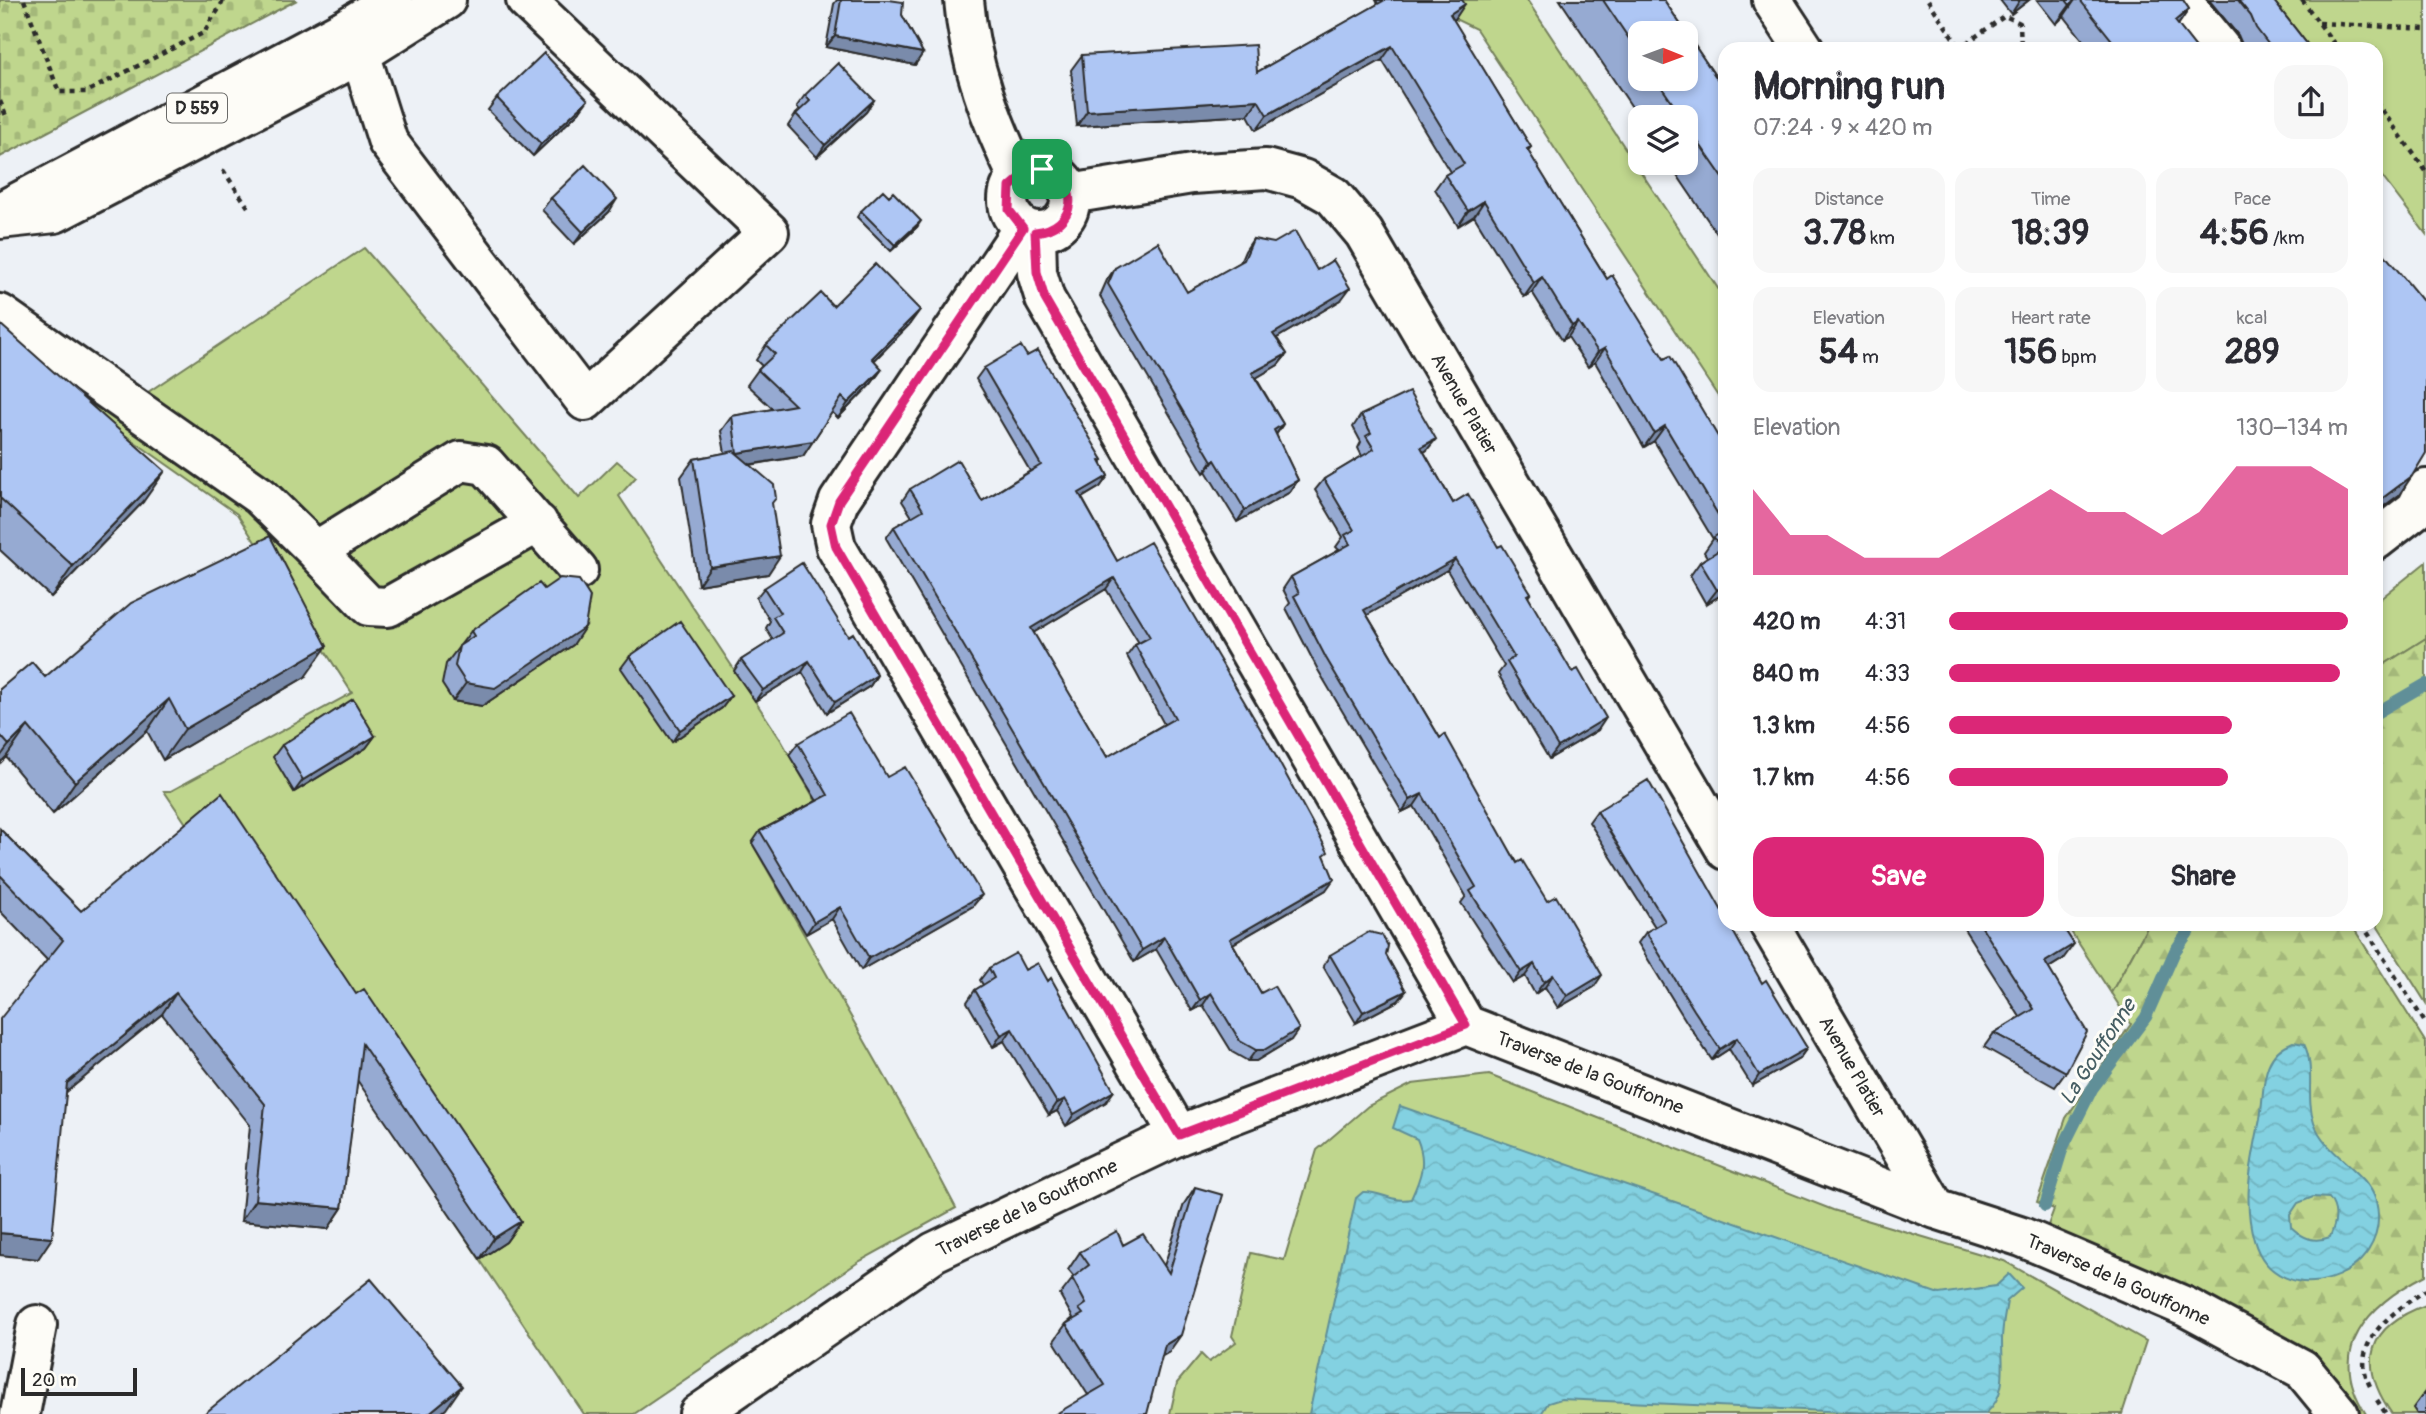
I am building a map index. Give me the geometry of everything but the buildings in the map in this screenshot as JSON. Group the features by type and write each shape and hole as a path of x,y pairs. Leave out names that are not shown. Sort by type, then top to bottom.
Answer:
{"street":[{"name":"D 559","path":"0,212 350,43 392,0"},
{"path":"0,219 55,213 350,43 446,0"},
{"path":"350,43 365,69 387,142 585,401 769,232 526,0"},
{"path":"964,0 972,58 1000,140 1018,177"},
{"path":"1772,0 1799,42"},
{"path":"2182,0 2215,42"},
{"path":"1179,1135 836,547 831,524 839,501 1029,230 1058,226 1066,217 1070,194 1065,182 1055,173 1042,169 1030,170 1018,177 1010,187 1009,210 1029,230 1045,299 1466,1025"},
{"name":"Avenue Platier","path":"1070,194 1192,174 1266,169 1303,179 1333,197 1364,233 1718,836"},
{"path":"0,314 260,496 369,606 388,607 538,523"},
{"path":"316,551 461,461 486,465 578,570"},
{"path":"2383,535 2416,509 2426,489"},
{"name":"Avenue Platier","path":"1773,931 1936,1209"},
{"name":"Traverse de la Gouffonne","path":"699,1414 934,1252 1179,1135 1466,1025 1936,1209 2022,1237 2186,1307 2302,1370 2339,1414"},
{"path":"20,1414 37,1325"}],"path":[{"path":"24,0 59,92 86,92 205,32 211,17 221,8 223,0"},
{"path":"1928,0 1955,42"},
{"path":"2302,0 2333,42"},
{"path":"1970,42 2016,8"},
{"path":"2005,16 2020,23 2021,42"},
{"path":"2319,23 2426,29"},
{"path":"0,101 6,116"},
{"path":"2383,112 2426,171"},
{"path":"2366,931 2426,1024"},
{"path":"2386,1414 2366,1378 2363,1359 2373,1333 2399,1308 2426,1290"}],"green space":[{"path":"0,0 297,0 0,157"},
{"path":"1443,0 1527,0 1628,153 1628,175 1643,175 1718,288 1718,396 1476,29 1455,19"},
{"path":"2244,0 2426,0 2426,234 2383,178 2383,42 2277,42"},
{"path":"364,248 579,498 617,461 636,477 619,496 781,740 819,807 752,843 904,1110 956,1208 860,1261 634,1414 584,1414 164,791 171,791 352,693 237,514 0,347 0,293 145,394"},
{"path":"2426,562 2426,638 2383,665 2383,597"},
{"path":"2426,638 2426,1003 2380,931 2383,931 2383,665"},
{"path":"2071,931 2145,931 2111,993"},
{"path":"2145,931 2355,931 2426,1043 2426,1275 2387,1300 2371,1315 2359,1331 2351,1349 2350,1369 2354,1391 2366,1414 2347,1414 2044,1236 2054,1209 2037,1202 2066,1118 2131,1024 2111,993"},
{"path":"1489,1075 1833,1210 2004,1261 2146,1341 2122,1414 1170,1414 1177,1383 1201,1354 1209,1362 1236,1342 1232,1336 1251,1253 1284,1260 1317,1150 1368,1106 1412,1084"},
{"path":"2426,1305 2426,1400 2417,1414 2392,1414 2374,1379 2374,1349 2380,1336 2391,1324"}],"water":[{"path":"2293,1042 2304,1044 2308,1053 2311,1113 2319,1134 2364,1181 2376,1201 2377,1228 2368,1251 2352,1268 2330,1279 2307,1282 2285,1277 2266,1264 2250,1225 2250,1179 2264,1085 2269,1064 2282,1048","holes":["2313,1197 2329,1198 2336,1217 2330,1237 2309,1239 2291,1227 2290,1215 2298,1203"]},
{"path":"1400,1106 1939,1294 1996,1286 2009,1274 2022,1288 2007,1301 2002,1335 2003,1371 1997,1398 1985,1414 1891,1414 1561,1399 1548,1403 1541,1414 1309,1414 1356,1198 1363,1192 1411,1199 1420,1176 1422,1155 1417,1139 1393,1128"}],"waterway":[{"name":"La Gouffonne","path":"2383,709 2426,684"},
{"name":"La Gouffonne","path":"2045,1206 2063,1147 2092,1089 2146,1017 2175,951 2189,931"}],"route":[{"path":"1042,169 1055,173 1065,182 1070,194 1066,217 1058,226 1035,232 1037,272 1045,299 1466,1025 1179,1135 836,547 831,524 839,501 1023,228 1014,220 1009,210 1010,187 1018,177 1030,170 1042,169"}]}
